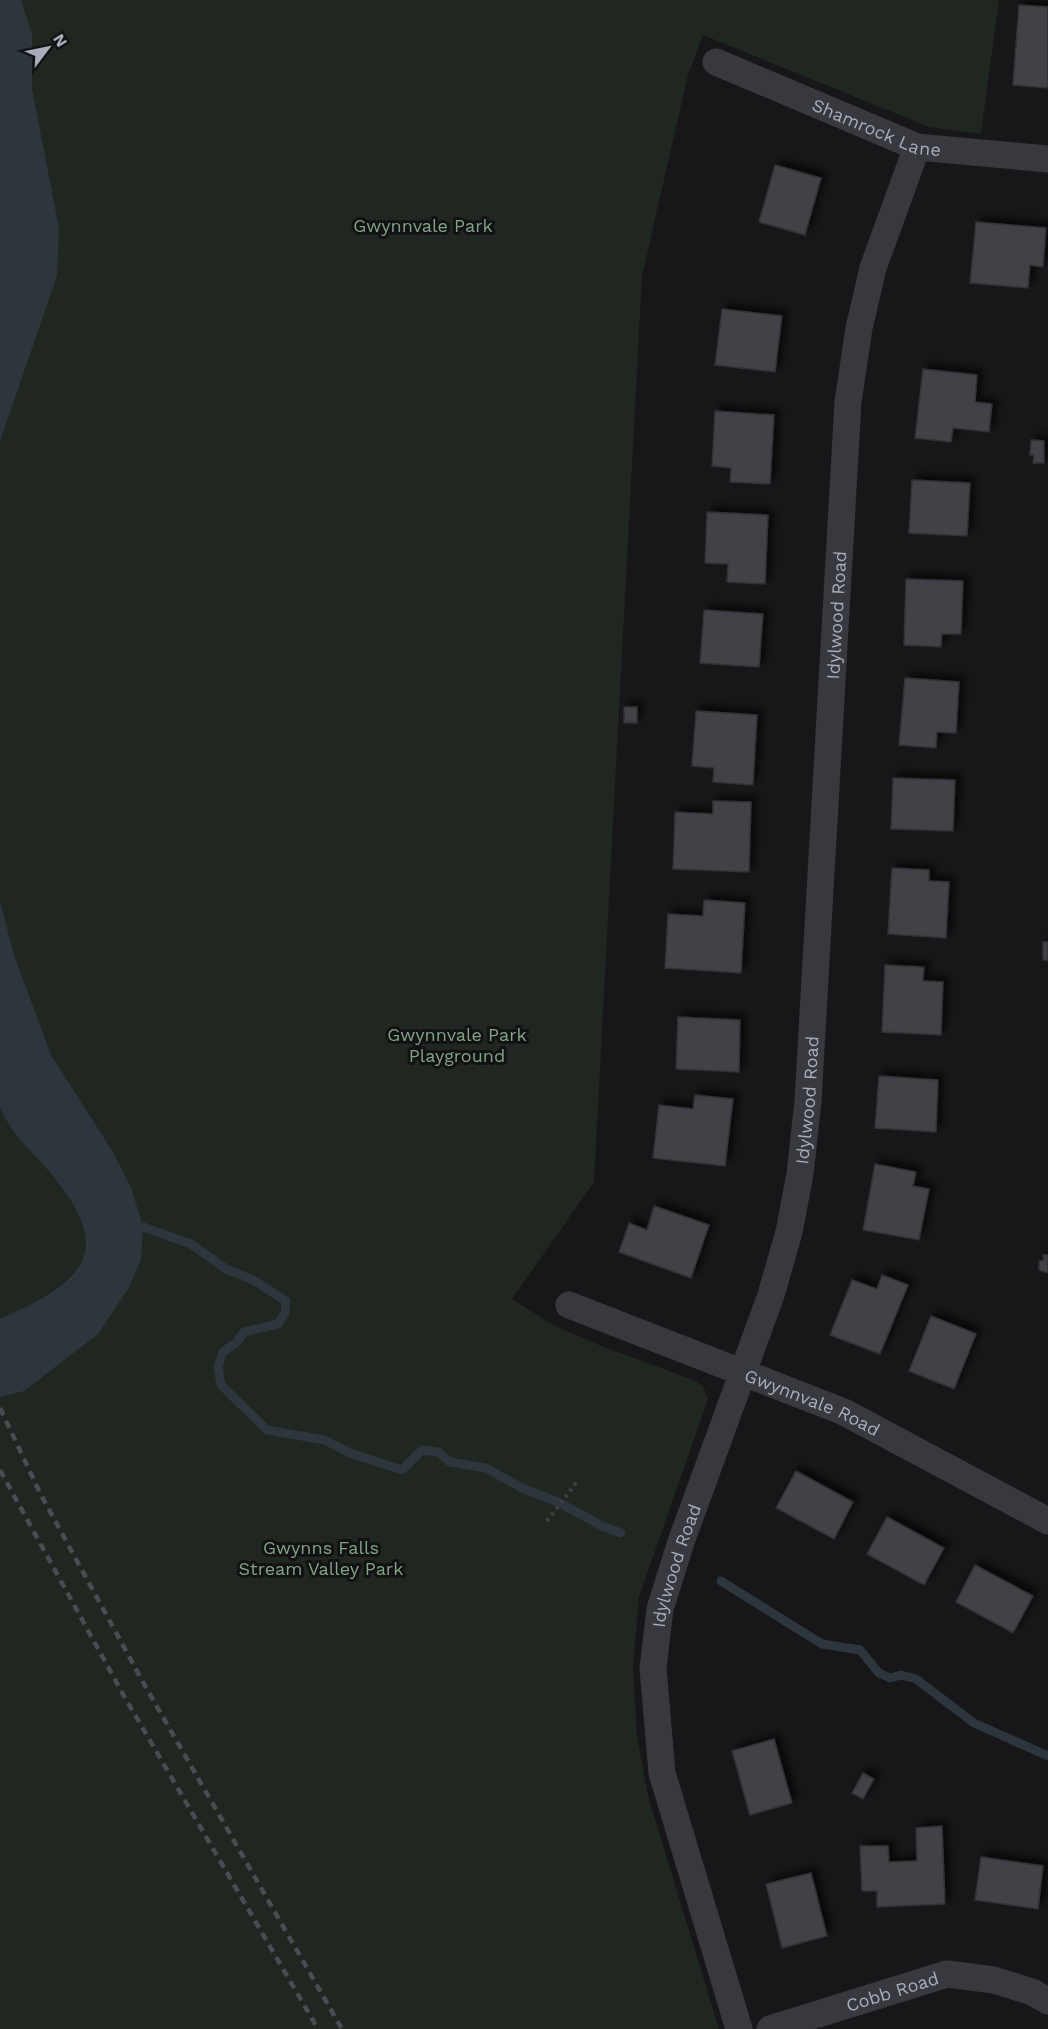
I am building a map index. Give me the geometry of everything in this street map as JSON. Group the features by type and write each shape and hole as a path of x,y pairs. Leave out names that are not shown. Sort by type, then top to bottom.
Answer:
{"street":[{"name":"Shamrock Lane","path":"716,62 917,147 1048,159"},
{"name":"Idylwood Road","path":"739,2029 662,1773 653,1668 660,1609 681,1542 771,1295 789,1232 806,1122 848,402 859,328 873,268 917,147"},
{"name":"Gwynnvale Road","path":"569,1305 844,1412 1048,1521"},
{"name":"Cobb Road","path":"770,2029 946,1974 994,1980 1032,1992 1048,2001"}],"path":[{"path":"547,1521 579,1479"}],"green space":[{"name":"Gwynns Falls Stream Valley Park","path":"0,0 999,0 981,134 929,127 703,35 688,75 642,276 594,1182 512,1299 555,1326 696,1381 704,1388 708,1399 639,1597 633,1668 637,1736 648,1796 719,2029 0,2029"}],"shaded area":[{"path":"0,0 21,0 32,34 32,89 59,228 57,276 0,441"},
{"path":"0,901 14,955 51,1055 111,1149 131,1187 143,1227 141,1260 128,1289 98,1334 24,1391 0,1397 0,1319 54,1291 72,1276 82,1260 86,1242 81,1221 69,1197 15,1132 0,1107"}],"building":[{"path":"1019,5 1048,7 1048,88 1013,85"},
{"path":"775,165 821,178 805,235 759,222"},
{"path":"976,222 1046,228 1043,267 1030,265 1028,288 970,283"},
{"path":"722,309 782,316 775,372 715,365"},
{"path":"923,369 977,375 975,402 992,404 989,432 953,428 951,442 915,438"},
{"path":"715,411 774,415 770,484 730,482 731,468 712,466"},
{"path":"1031,440 1044,441 1044,463 1033,463 1034,455 1030,455"},
{"path":"912,480 970,483 967,536 909,533"},
{"path":"707,512 768,515 765,584 727,582 728,564 705,563"},
{"path":"906,579 963,581 961,634 942,634 941,647 904,645"},
{"path":"704,610 763,614 759,667 700,663"},
{"path":"905,678 959,682 956,733 937,732 936,748 899,745"},
{"path":"624,707 637,707 637,723 624,723"},
{"path":"696,711 757,715 753,785 713,782 714,768 692,766"},
{"path":"893,778 955,780 953,831 891,829"},
{"path":"713,801 751,802 749,872 673,869 675,812 713,814"},
{"path":"892,868 929,870 929,881 949,882 946,938 888,934"},
{"path":"704,900 745,903 741,973 665,968 668,914 703,916"},
{"path":"1043,942 1048,942 1048,960 1043,960"},
{"path":"885,965 924,967 923,981 943,982 941,1035 882,1032"},
{"path":"678,1017 740,1020 739,1072 676,1069"},
{"path":"879,1076 938,1080 936,1132 875,1128"},
{"path":"695,1095 733,1099 725,1166 653,1158 659,1105 693,1109"},
{"path":"875,1164 916,1172 913,1186 929,1189 919,1240 863,1230"},
{"path":"654,1206 709,1225 691,1278 619,1252 629,1223 647,1230"},
{"path":"1043,1255 1048,1255 1048,1273 1039,1270 1039,1261 1044,1260"},
{"path":"882,1275 908,1285 880,1354 830,1335 852,1280 877,1289"},
{"path":"931,1316 976,1334 954,1389 909,1371"},
{"path":"796,1471 853,1502 834,1539 776,1508"},
{"path":"887,1517 944,1548 924,1585 867,1554"},
{"path":"975,1565 1033,1596 1013,1633 956,1602"},
{"path":"774,1739 792,1803 750,1815 732,1751"},
{"path":"863,1773 874,1779 863,1799 852,1793"},
{"path":"942,1826 945,1904 877,1907 877,1891 862,1891 860,1846 888,1846 889,1862 917,1861 916,1828"},
{"path":"981,1857 1043,1866 1038,1909 975,1900"},
{"path":"811,1873 827,1936 782,1948 766,1884"}],"waterway":[{"path":"131,1226 143,1227 191,1244 226,1269 253,1280 286,1301 285,1313 278,1324 244,1332 236,1343 223,1352 218,1367 221,1385 267,1430 325,1440 350,1453 402,1470 422,1450 438,1452 450,1462 486,1468 522,1488 560,1503 602,1526 621,1533"},
{"path":"721,1581 822,1644 860,1650 879,1673 890,1678 901,1675 916,1679 974,1723 1048,1756"}],"railway":[{"path":"0,1408 40,1493 144,1684 342,2029"},
{"path":"0,1470 124,1696 318,2029"}],"park label":[{"name":"Gwynnvale Park","path":"423,225"},
{"name":"Gwynnvale Park Playground","path":"457,1044"}]}
